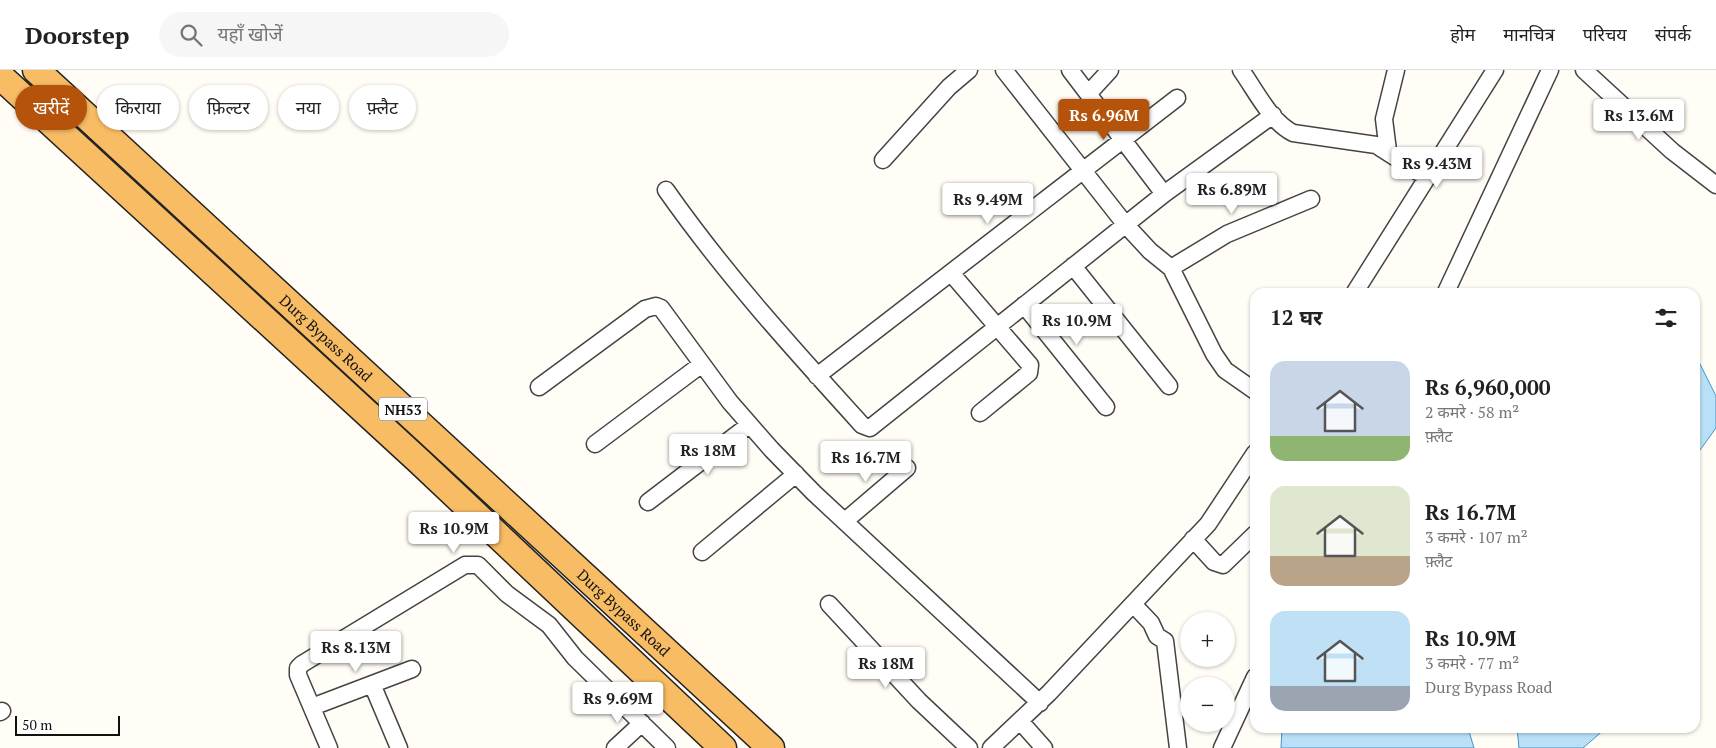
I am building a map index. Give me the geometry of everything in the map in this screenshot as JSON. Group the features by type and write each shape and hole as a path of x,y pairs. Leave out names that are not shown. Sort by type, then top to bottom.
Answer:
{"highway":[{"name":"Durg Bypass Road","path":"36,70 771,748"},
{"name":"Durg Bypass Road","path":"0,76 419,461 723,748"}],"street":[{"path":"884,160 950,87 969,70"},
{"path":"1004,70 1125,224 1150,251 1171,268 1214,354 1225,370 1250,388"},
{"path":"1070,70 1164,194"},
{"path":"1088,94 1110,70"},
{"path":"1241,70 1279,123 1293,133 1367,142 1388,151 1426,177"},
{"path":"1388,151 1384,119 1396,70"},
{"path":"1357,288 1495,70"},
{"path":"1448,288 1550,70"},
{"path":"1584,70 1672,150 1716,185"},
{"path":"817,376 1177,98"},
{"path":"666,190 736,284 862,425 870,428 1125,224 1273,115"},
{"path":"1171,268 1226,234 1311,199"},
{"path":"1073,266 1169,386"},
{"path":"950,272 1028,360 1031,369 980,413"},
{"path":"1024,305 1106,406"},
{"path":"539,387 650,306 661,308 749,425 796,474 1040,703"},
{"path":"595,444 702,364"},
{"path":"648,502 749,425"},
{"path":"992,748 1040,703 1208,524 1250,460"},
{"path":"845,521 907,468"},
{"path":"702,552 796,474"},
{"path":"1194,539 1214,562 1222,565 1250,539"},
{"path":"329,748 298,675 298,668 465,565 471,564 478,565 518,603 542,618 575,658 667,748"},
{"path":"829,604 919,701 969,748"},
{"path":"1133,604 1151,623 1157,636 1165,641 1178,748"},
{"path":"312,707 412,669"},
{"path":"372,684 399,748"},
{"path":"1222,748 1250,688"},
{"path":"1020,721 1044,748"},
{"path":"614,748 642,724"}],"water":[{"path":"1700,364 1716,396 1716,428 1700,450"},
{"path":"1282,733 1470,733 1474,748 1281,748"},
{"path":"1518,733 1600,733 1583,748 1519,748"}]}
